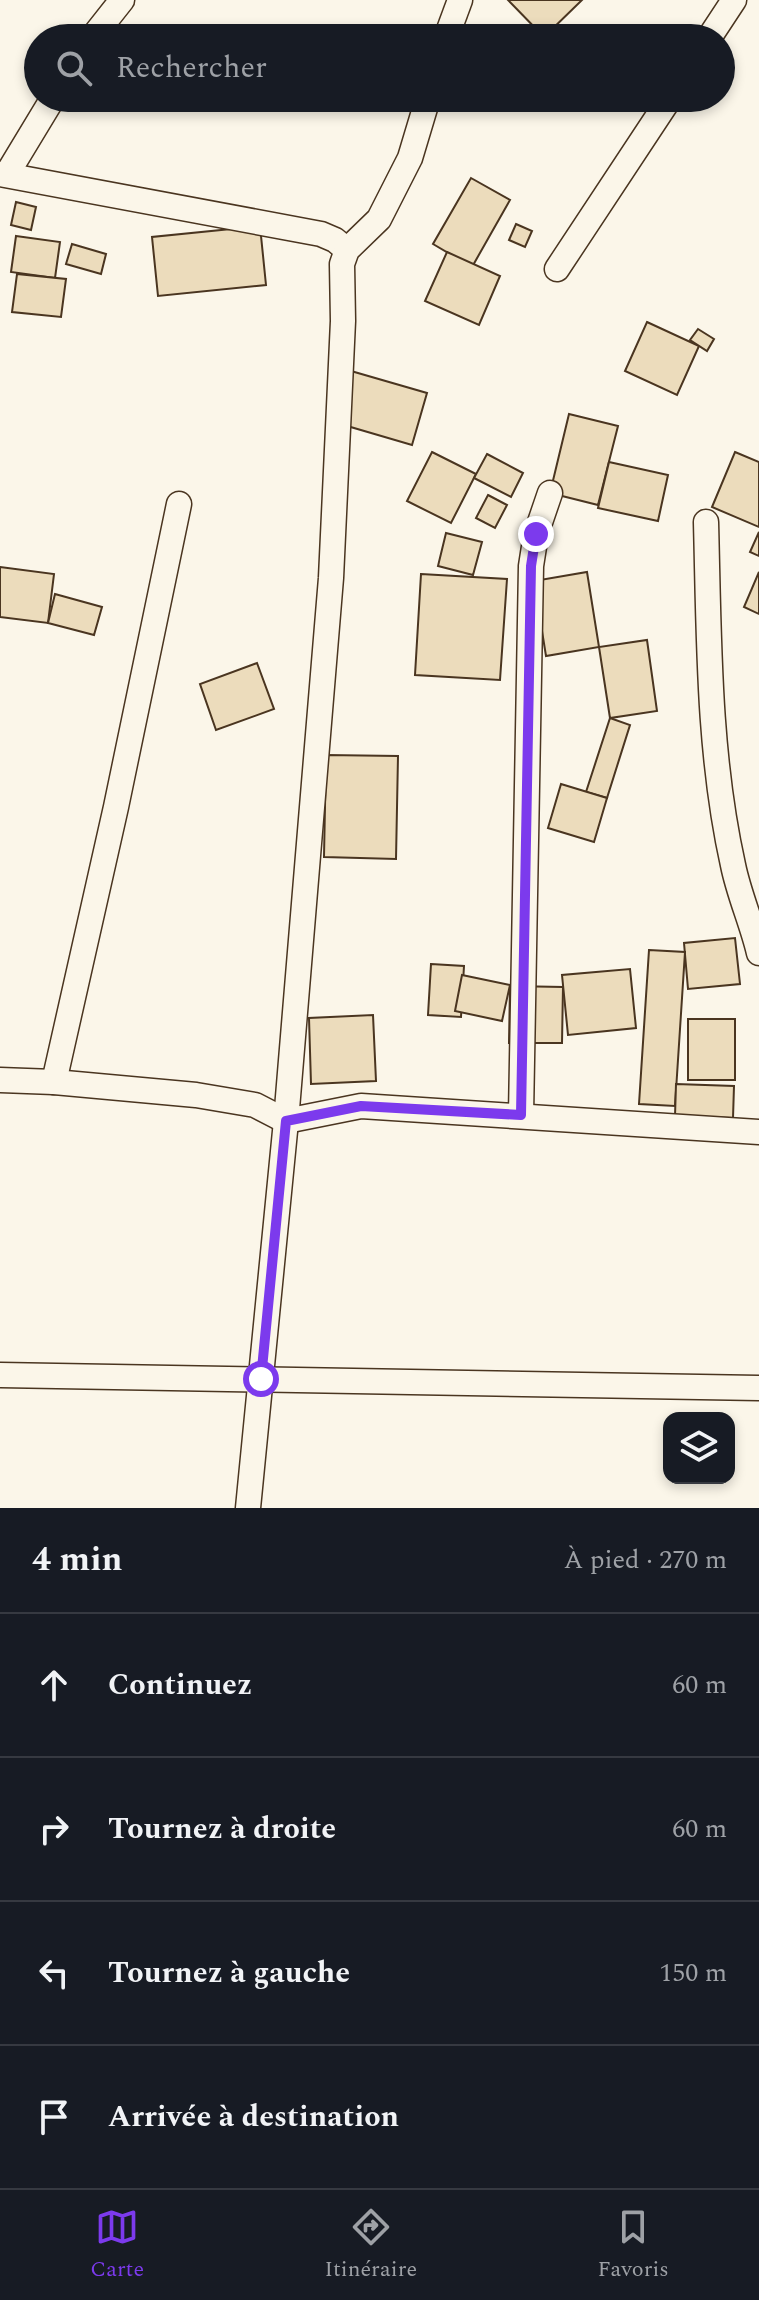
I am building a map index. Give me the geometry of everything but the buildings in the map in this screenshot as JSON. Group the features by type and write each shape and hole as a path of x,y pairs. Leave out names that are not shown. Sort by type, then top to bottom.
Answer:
{"street":[{"path":"103,24 122,0"},
{"path":"451,24 460,0"},
{"path":"718,24 734,0"},
{"path":"44,112 3,174 321,234 347,250"},
{"path":"248,1508 286,1121 331,578 343,321 342,264 347,250 379,219 410,158 424,112"},
{"path":"557,269 661,112"},
{"path":"521,1115 531,566 536,534 550,493"},
{"path":"54,1082 116,807 179,504"},
{"path":"706,522 709,663 719,778 733,866 759,953"},
{"path":"0,1080 54,1082 241,1101 286,1121 361,1106 759,1132"},
{"path":"0,1375 759,1388"}],"route":[{"path":"261,1379 286,1121 361,1106 521,1115 531,566 536,534"}]}
